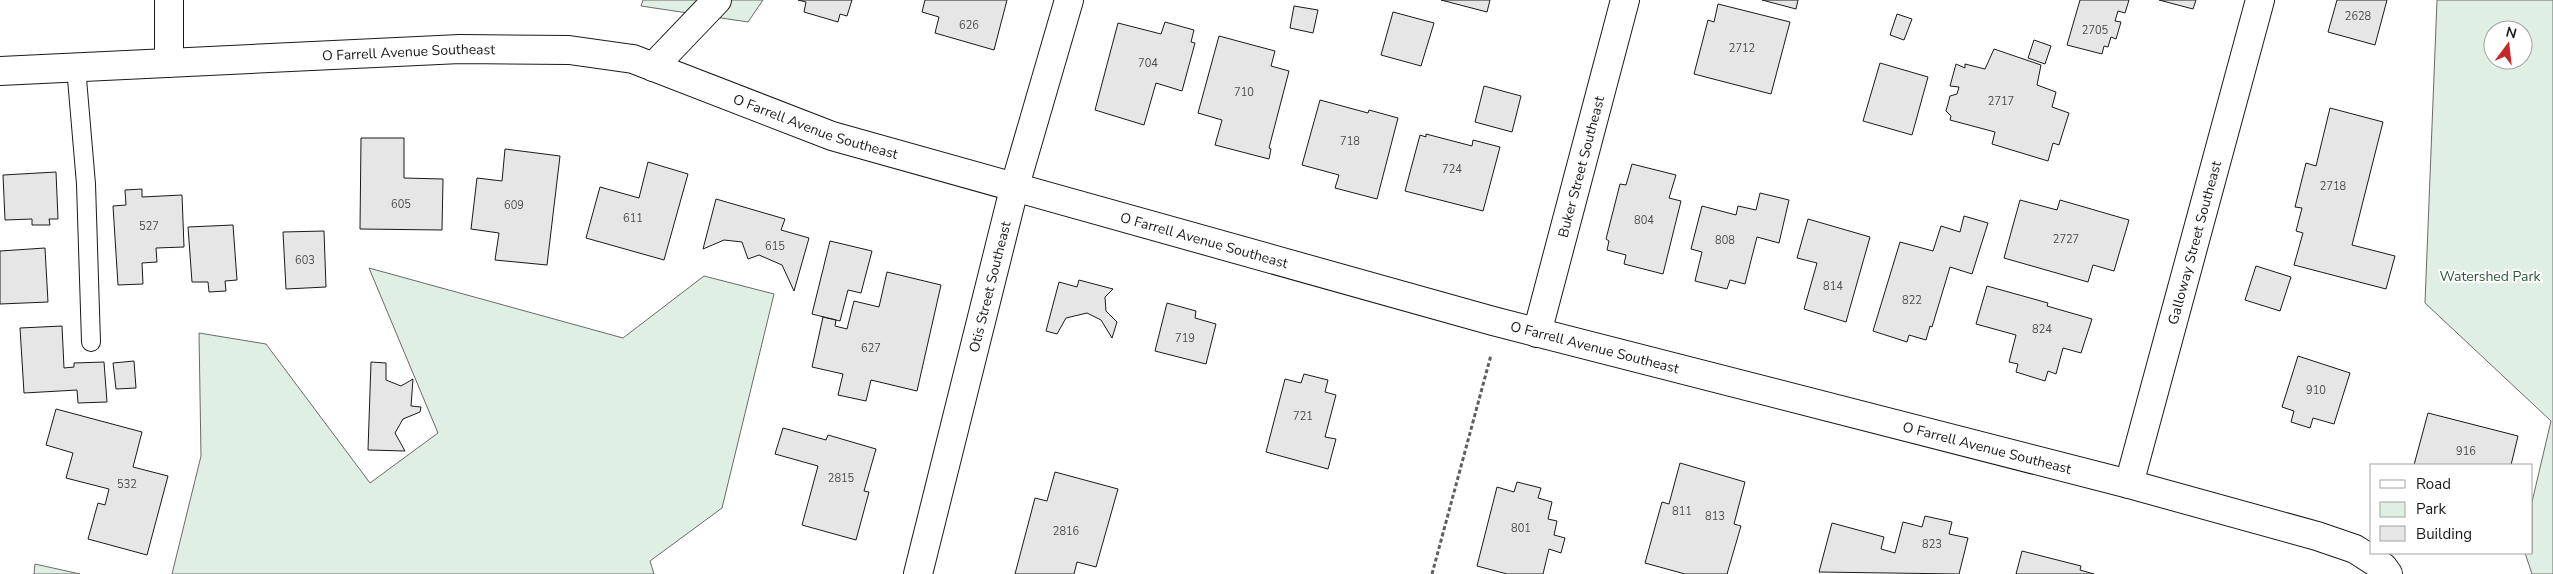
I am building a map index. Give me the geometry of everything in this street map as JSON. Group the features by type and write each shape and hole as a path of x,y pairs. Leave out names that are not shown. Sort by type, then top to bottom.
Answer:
{"street":[{"path":"169,0 169,63"},
{"path":"653,67 717,0"},
{"name":"Otis Street Southeast","path":"918,574 1014,189 1069,0"},
{"name":"Buker Street Southeast","path":"1537,333 1624,0"},
{"name":"Galloway Street Southeast","path":"2129,484 2260,0"},
{"name":"O Farrell Avenue Southeast","path":"0,71 460,49 559,50 633,59 832,136 1014,189 1537,333 2129,484 2317,536 2355,549 2383,568 2388,574"}],"lane":[{"path":"76,67 86,184 91,342"}],"path":[{"path":"1432,574 1493,349"}],"green space":[{"path":"643,0 763,0 748,22 641,6"},
{"name":"Watershed Park","path":"2437,0 2553,0 2553,574 2532,574 2525,554 2533,554 2533,498 2551,421 2425,303"},
{"path":"369,268 623,338 704,276 774,294 722,508 650,561 654,574 172,574 201,456 199,333 266,344 370,483 438,433"},
{"path":"35,564 80,574 34,574"}],"building":[{"path":"798,0 852,0 847,16 840,14 838,22 804,12 806,2"},
{"path":"925,0 1007,0 994,50 935,33 939,17 922,12"},
{"path":"1441,0 1490,0 1487,12"},
{"path":"1762,0 1798,0 1796,9"},
{"path":"2080,0 2129,0 2125,13 2118,11 2115,21 2121,22 2116,39 2111,37 2108,47 2104,46 2102,54 2067,45"},
{"path":"2159,0 2196,0 2193,9"},
{"path":"2337,0 2387,0 2375,45 2328,32"},
{"path":"1718,4 1790,22 1771,94 1694,74 1708,20 1714,22"},
{"path":"1294,6 1318,10 1313,33 1290,28"},
{"path":"1393,12 1434,23 1421,66 1381,55"},
{"path":"1897,14 1912,19 1904,40 1890,35"},
{"path":"1165,22 1194,30 1191,42 1195,43 1182,91 1156,83 1144,125 1095,110 1118,23 1161,34"},
{"path":"1219,36 1275,51 1271,66 1289,71 1269,148 1271,149 1269,159 1215,145 1222,120 1198,113"},
{"path":"2034,40 2051,46 2045,64 2028,58"},
{"path":"1994,49 2041,65 2037,85 2056,92 2052,107 2069,113 2059,145 2053,143 2048,161 1992,144 1995,132 1950,120 1951,116 1946,111 1950,96 1957,94 1959,87 1950,86 1956,64 1965,68 1965,64 1985,69"},
{"path":"1880,63 1928,77 1912,135 1863,121"},
{"path":"1484,86 1521,96 1512,132 1475,122"},
{"path":"1320,100 1368,113 1369,110 1398,118 1377,199 1335,188 1339,175 1302,165"},
{"path":"2330,108 2383,122 2352,245 2395,256 2386,289 2294,265 2303,233 2296,231 2302,208 2295,207 2306,163 2316,166"},
{"path":"1426,134 1472,146 1473,140 1500,147 1483,211 1405,191 1420,135 1426,137"},
{"path":"361,138 404,138 404,178 443,179 442,230 360,229"},
{"path":"505,149 560,156 547,265 495,260 499,233 471,229 477,178 502,181"},
{"path":"648,162 688,174 664,260 586,238 600,187 639,198"},
{"path":"1632,164 1676,175 1669,198 1681,201 1663,274 1624,264 1626,255 1607,250 1609,241 1606,239 1620,184 1626,185"},
{"path":"56,172 58,219 49,219 50,225 32,225 32,219 5,220 3,175"},
{"path":"142,189 142,197 182,195 184,247 156,248 157,262 142,263 143,284 118,285 113,206 126,205 125,190"},
{"path":"1760,193 1789,200 1779,243 1757,237 1745,284 1730,280 1727,289 1695,281 1702,252 1691,249 1702,206 1736,215 1738,206 1756,210"},
{"path":"716,199 785,219 781,230 809,238 794,291 782,265 759,255 748,259 742,242 724,240 703,249"},
{"path":"2020,200 2057,210 2060,200 2129,220 2114,271 2093,265 2088,282 2004,258"},
{"path":"1964,216 1988,223 1972,274 1950,267 1932,327 1930,326 1926,340 1909,335 1907,342 1873,331 1900,242 1933,251 1941,226 1960,232"},
{"path":"1808,219 1870,237 1846,322 1804,309 1817,263 1797,258"},
{"path":"233,225 237,280 225,281 226,291 209,292 208,282 192,282 188,227"},
{"path":"324,231 326,287 286,289 283,232"},
{"path":"830,241 872,251 861,293 848,290 840,321 812,314"},
{"path":"45,248 48,302 0,304 0,251"},
{"path":"2256,266 2291,277 2280,311 2245,300"},
{"path":"887,272 941,285 917,391 871,380 866,401 838,395 843,374 812,367 823,317 836,320 835,326 847,329 854,301 879,307"},
{"path":"1079,280 1113,289 1105,297 1106,311 1117,322 1112,338 1101,320 1087,313 1066,318 1057,334 1046,331 1059,282 1077,287"},
{"path":"1987,286 2048,303 2047,306 2092,319 2081,353 2063,348 2056,374 2048,371 2045,381 2016,372 2018,364 2009,362 2016,335 1976,324"},
{"path":"1167,303 1196,311 1195,318 1216,324 1206,364 1155,351"},
{"path":"62,326 64,368 74,367 74,363 104,362 107,402 78,403 77,390 24,393 20,328"},
{"path":"2298,356 2350,373 2334,424 2313,418 2310,428 2291,422 2294,411 2282,407"},
{"path":"134,361 136,388 116,389 113,363"},
{"path":"371,362 386,363 386,380 401,386 413,379 411,406 421,407 420,412 403,419 395,433 405,451 368,450"},
{"path":"1304,374 1328,380 1325,392 1336,395 1325,437 1336,439 1328,469 1266,452 1285,379 1301,383"},
{"path":"56,409 142,432 133,467 168,476 147,555 88,539 98,503 105,505 109,489 66,478 73,453 46,445"},
{"path":"2428,413 2518,436 2511,464 2414,464"},
{"path":"783,428 826,440 828,435 876,449 864,491 869,492 856,540 802,525 818,466 775,454"},
{"path":"1680,463 1745,482 1734,524 1741,526 1727,574 1685,574 1645,563 1662,502 1669,504"},
{"path":"1055,472 1118,489 1096,567 1077,562 1074,574 1015,574 1035,498 1047,501"},
{"path":"1517,482 1541,488 1538,498 1552,502 1548,519 1557,521 1554,535 1565,538 1561,553 1549,549 1543,574 1507,574 1477,566 1497,487 1514,492"},
{"path":"1925,516 1952,522 1949,534 1968,538 1959,574 1819,572 1832,523 1884,537 1881,549 1895,553 1903,522 1922,527"},
{"path":"2022,551 2081,566 2080,570 2094,574 2016,574"}]}
